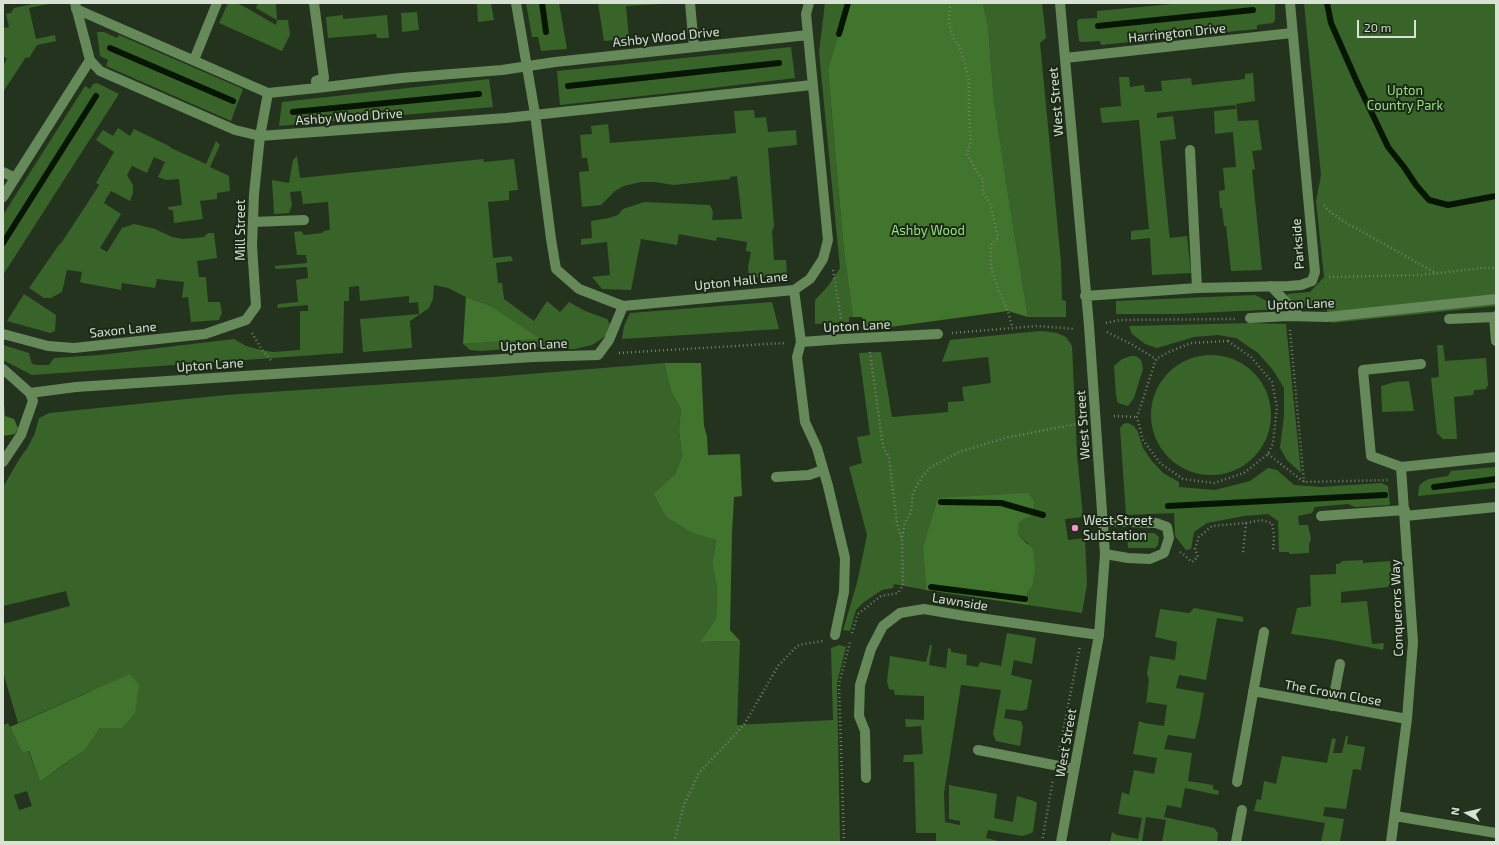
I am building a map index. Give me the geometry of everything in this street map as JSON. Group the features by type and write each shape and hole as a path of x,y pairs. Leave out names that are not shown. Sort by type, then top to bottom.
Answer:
{"street":[{"path":"194,60 217,3"},
{"path":"314,3 324,78 316,81 317,88"},
{"path":"516,3 536,114"},
{"path":"690,3 694,48"},
{"name":"Upton Hall Lane","path":"536,114 556,269 579,289 623,306 794,290 810,280 823,259 828,240 806,14 809,3"},
{"name":"West Street","path":"1061,842 1099,635 1105,554 1089,326 1085,296 1065,58 1062,3"},
{"name":"Parkside","path":"1085,296 1197,288 1271,286 1301,284 1312,281 1315,272 1290,3"},
{"path":"3,196 90,60 76,6"},
{"name":"Ashby Wood Drive","path":"76,6 268,93 401,78 527,67 555,62 808,36"},
{"name":"Harrington Drive","path":"1065,58 1292,33"},
{"name":"Ashby Wood Drive","path":"90,60 100,71 235,130 260,136 506,118 812,85"},
{"path":"260,136 268,93"},
{"name":"Mill Street","path":"246,320 256,306 252,246 254,194 260,136"},
{"path":"1190,150 1197,288"},
{"path":"3,172 15,178"},
{"path":"253,222 304,220"},
{"path":"1271,286 1300,316"},
{"path":"794,290 801,342 797,356 805,422 817,448 845,558 844,592 835,635"},
{"name":"Upton Lane","path":"1250,318 1289,316 1327,317 1496,300"},
{"path":"598,355 609,340 623,306"},
{"path":"1448,320 1495,316 1496,341"},
{"name":"Saxon Lane","path":"3,334 48,346 74,348 205,334 246,320"},
{"name":"Upton Lane","path":"801,342 938,334"},
{"name":"Upton Lane","path":"30,393 76,387 533,357 598,355"},
{"path":"1421,364 1363,370 1371,456 1401,467 1496,457"},
{"path":"3,369 30,393 32,400 21,435 3,462"},
{"name":"Conquerors Way","path":"1391,842 1408,719 1413,642 1401,467"},
{"path":"776,477 809,475 823,470"},
{"path":"1321,516 1496,508"},
{"path":"1102,521 1156,523 1167,527 1169,538 1164,554 1150,559 1128,558 1105,554"},
{"name":"Lawnside","path":"866,778 865,731 859,716 860,685 871,649 883,626 900,613 924,609 1099,635"},
{"path":"1237,782 1264,632"},
{"path":"1332,706 1340,664"},
{"name":"The Crown Close","path":"1253,691 1408,719"},
{"path":"978,750 1074,769"},
{"path":"1236,842 1242,810"},
{"path":"1395,816 1496,833"}],"path":[{"path":"950,3 949,22 953,38 958,44 964,60 969,82 972,142 967,154 983,180 983,193 990,203 998,238 991,246 991,266 999,291 1008,311 1012,327"},
{"path":"1320,200 1329,211 1343,221 1434,272"},
{"path":"828,240 843,339"},
{"path":"1315,272 1324,277 1421,274 1496,268"},
{"path":"1289,316 1304,482"},
{"name":"Upton Lane","path":"1106,323 1120,320 1250,318"},
{"path":"246,320 262,350 270,359 287,373"},
{"path":"938,334 1037,326 1075,329"},
{"path":"1107,332 1131,344 1156,360"},
{"path":"868,338 883,447 889,458 897,523 902,537"},
{"path":"1228,341 1251,357 1272,382 1274,388 1276,414 1273,443 1268,454 1244,473 1214,483 1183,479 1160,463 1143,440 1137,417 1156,360 1169,352 1191,343 1228,341"},
{"path":"598,355 801,342"},
{"path":"1114,416 1137,417"},
{"path":"903,585 902,537 905,523 911,512 913,493 922,477 931,467 959,452 1005,438 1082,423"},
{"path":"1268,454 1304,482 1403,479"},
{"path":"1166,547 1183,554 1192,562 1198,557 1195,549 1199,537 1212,526 1261,520 1272,523 1274,537 1273,552"},
{"path":"1243,553 1246,523"},
{"path":"1042,842 1055,766 1082,632"},
{"path":"674,842 684,805 699,773 744,725 778,666 797,646 821,642 835,635"}],"green space":[{"path":"37,3 48,4 29,8 36,39 55,35 56,41 37,45 29,58 26,57 3,92 3,66 7,59 3,56 3,28 9,27 6,14 11,13 14,8"},
{"path":"228,3 236,3 245,7 276,25 277,20 288,20 290,35 282,51 219,23"},
{"path":"258,3 276,3 277,20 256,8"},
{"path":"477,3 491,3 494,20 478,22"},
{"path":"526,3 559,3 567,49 541,51 538,37 532,37"},
{"path":"598,3 678,3 626,6 629,39 604,41"},
{"path":"825,3 866,3 828,71 844,252 853,317 849,317 849,322 815,324 815,300 828,286 840,268 819,52"},
{"name":"Ashby Wood","path":"848,3 983,3 988,26 994,101 1028,317 1008,311 868,330 862,317 853,317 844,252 828,71"},
{"path":"983,3 1042,3 1046,38 1040,43 1061,262 1062,300 1066,301 1066,317 1028,317 994,101 988,26"},
{"path":"1183,3 1275,3 1275,20 1273,23 1257,25 1257,29 1101,45 1100,41 1079,41 1077,22 1079,19 1097,18 1097,11"},
{"name":"Upton Country Park","path":"1304,3 1496,3 1496,306 1332,323 1327,317 1327,308 1309,307 1289,300 1287,294 1310,292 1324,277 1316,201 1321,175"},
{"path":"417,12 419,30 402,32 401,13"},
{"path":"343,15 343,19 387,15 389,38 377,38 376,34 328,38 326,17"},
{"path":"97,32 104,32 117,38 119,35 243,89 231,121 106,66 108,60 100,56"},
{"path":"791,47 795,78 560,105 557,71"},
{"path":"1253,73 1255,101 1236,104 1238,121 1258,120 1262,150 1252,151 1255,169 1252,170 1262,270 1231,271 1226,226 1224,226 1222,208 1220,208 1219,191 1225,190 1223,168 1236,167 1233,132 1215,134 1214,111 1236,109 1235,105 1157,113 1157,118 1173,116 1176,139 1160,141 1169,232 1170,238 1187,236 1191,273 1152,275 1150,238 1131,240 1131,231 1149,229 1139,120 1102,123 1100,108 1121,106 1119,77 1129,77 1130,87 1144,85 1145,92 1162,91 1161,81 1191,78 1192,85 1245,79 1245,74"},
{"path":"489,79 493,107 279,126 282,102"},
{"path":"97,83 119,94 3,275 3,215 85,86 90,89 93,84"},
{"path":"754,110 755,118 766,117 768,132 796,130 797,145 768,148 774,226 772,231 774,260 786,260 787,275 749,278 748,267 751,252 746,251 747,242 717,237 716,241 679,234 677,245 641,239 631,290 602,289 592,277 610,275 607,242 581,245 581,239 592,238 591,221 618,215 623,209 644,202 710,205 713,212 712,220 742,219 737,176 730,177 730,179 674,185 641,182 624,186 615,191 601,205 582,207 579,172 589,171 587,158 582,158 580,135 592,134 591,126 608,124 610,143 736,133 734,111"},
{"path":"118,128 130,136 134,129 206,164 216,141 220,145 210,167 229,176 230,191 217,193 217,199 200,201 203,219 174,223 173,210 169,210 168,207 182,205 179,179 166,180 158,177 165,162 154,157 147,173 132,166 127,175 133,185 133,193 130,201 111,191 107,197 104,203 121,214 100,248 107,252 122,228 134,224 155,229 172,237 183,239 204,237 208,233 214,233 217,258 197,261 199,277 206,277 208,302 220,302 222,313 219,320 191,322 188,297 182,298 184,282 157,279 155,288 122,283 121,290 80,282 82,272 67,270 62,292 51,298 44,298 29,288 62,242 96,190 99,185 96,183 114,152 96,140 103,130 113,136"},
{"path":"297,156 300,178 483,159 484,162 514,159 518,190 509,191 509,200 488,202 493,258 511,256 513,261 496,263 498,283 502,283 504,299 534,321 547,301 560,312 569,302 585,311 607,319 610,324 606,336 592,345 575,349 537,347 480,351 470,350 463,344 539,339 491,306 466,297 448,288 434,285 433,299 429,308 410,321 412,348 363,352 360,319 419,314 418,302 409,303 409,296 360,301 359,286 349,287 349,301 344,301 343,353 32,375 3,360 3,345 29,353 32,364 38,365 49,365 54,358 100,355 234,339 246,346 273,352 300,350 300,311 308,311 308,305 277,308 278,304 298,302 296,280 308,278 307,267 276,269 274,266 307,263 306,255 297,255 294,232 301,231 304,235 322,233 330,230 328,202 303,204 301,191 290,192 292,205 289,213 274,214 272,180 289,183 293,160"},
{"path":"24,294 56,315 55,331 50,333 7,321"},
{"path":"1255,295 1282,309 1177,314 1116,314 1116,301"},
{"path":"466,297 491,306 540,339 463,344"},
{"path":"772,302 779,329 622,339 624,326 630,313"},
{"path":"1251,323 1286,324 1301,473 1287,460 1280,448 1284,416 1284,388 1273,370 1258,353 1236,338 1218,335 1194,337 1157,348 1145,344 1132,334 1129,326"},
{"path":"1042,331 1057,333 1066,337 1072,346 1077,454 1083,517 1065,519 1068,540 1085,538 1087,584 1082,613 1028,605 1027,593 1032,587 1028,543 1019,536 1018,524 1024,519 1031,517 1035,503 923,548 926,590 894,584 893,588 882,590 864,602 856,610 850,631 843,630 857,583 867,535 849,467 862,463 857,437 870,435 859,353 881,352 892,417 948,412 948,402 964,401 962,387 991,383 988,357 942,362 950,340"},
{"path":"1437,345 1443,345 1445,361 1486,358 1488,385 1486,389 1474,390 1473,395 1454,397 1457,439 1443,439 1437,433 1431,378 1439,377"},
{"path":"1211,355 1234,359 1254,372 1267,392 1271,415 1267,438 1254,458 1234,471 1211,475 1188,471 1168,458 1155,438 1151,415 1155,392 1168,372 1188,359"},
{"path":"1136,356 1141,360 1143,369 1134,398 1128,406 1118,403 1116,396 1114,366 1122,359"},
{"path":"664,363 671,391 681,409 679,430 682,456 675,474 653,494 666,517 688,531 716,539 712,563 717,588 716,618 700,642 740,641 737,725 833,720 831,648 839,645 846,647 837,683 840,842 3,842 3,725 8,723 22,752 28,750 40,782 85,750 100,728 91,691 18,723 3,672 3,624 70,606 66,591 3,606 3,487 28,447 35,433 39,418 49,413 226,395 493,377","holes":["27,791 32,806 19,810 14,795"]},
{"path":"664,363 701,363 704,426 707,436 708,455 740,454 742,496 734,497 730,630 740,641 700,642 716,618 717,588 712,563 716,540 688,531 666,517 653,494 675,474 682,456 679,430 681,409 671,391"},
{"path":"1409,381 1414,411 1382,412 1381,386 1395,382"},
{"path":"3,390 5,416 14,419 18,428 15,434 3,436"},
{"path":"1128,423 1134,426 1138,432 1143,448 1151,460 1163,473 1179,482 1179,487 1215,490 1250,481 1268,468 1277,470 1294,485 1321,487 1381,483 1388,486 1390,505 1355,507 1348,504 1315,507 1312,513 1298,516 1299,525 1308,525 1311,539 1309,544 1309,553 1289,554 1289,552 1279,552 1278,521 1268,514 1244,516 1207,523 1194,532 1191,549 1186,550 1175,536 1174,513 1126,515 1120,428 1123,424"},
{"path":"1496,467 1496,488 1418,496 1419,486 1429,479 1448,476 1451,471"},
{"path":"1028,493 1035,503 1031,517 1024,519 1018,524 1018,530 1019,536 1033,549 1035,568 1032,587 1027,593 1028,605 926,590 923,548 938,498"},
{"path":"1127,533 1154,533 1159,537 1158,545 1155,548 1128,548"},
{"path":"1363,560 1363,563 1390,561 1392,580 1388,587 1341,592 1341,603 1367,601 1372,644 1384,643 1383,650 1327,639 1291,634 1297,608 1311,606 1310,575 1336,574 1336,564 1339,564 1342,561"},
{"path":"1194,608 1243,617 1243,622 1217,618 1206,680 1179,675 1176,688 1204,693 1200,717 1195,739 1168,735 1164,749 1192,753 1188,781 1213,785 1213,789 1219,791 1218,795 1185,788 1181,808 1167,805 1164,817 1214,828 1218,833 1217,842 1162,842 1166,820 1146,817 1142,842 1110,842 1112,832 1117,835 1138,839 1142,818 1118,814 1122,792 1129,795 1134,770 1154,774 1157,758 1133,754 1139,721 1164,726 1167,705 1148,702 1146,704 1149,680 1147,674 1150,656 1175,660 1177,642 1155,637 1160,609 1189,613"},
{"path":"1007,633 1036,638 1032,664 1014,660 1011,675 1032,680 1027,709 1022,711 1006,709 1004,718 1021,721 1023,727 1020,746 996,741 993,734 1001,690 961,685 944,793 945,822 960,825 960,821 949,819 949,785 997,794 994,818 1013,822 1017,796 1034,801 1037,803 1033,832 1022,836 988,830 986,838 1002,842 936,842 936,833 916,833 914,762 903,762 904,755 923,754 921,726 906,727 905,719 924,720 924,696 895,695 894,690 889,689 887,681 890,656 926,662 930,645 932,645 929,665 946,668 948,648 951,649 951,652 967,655 966,665 978,667 980,662 1001,666"},
{"path":"130,674 139,685 135,713 122,728 100,728 85,750 40,782 29,751 22,752 10,727"},
{"path":"1346,736 1348,736 1347,744 1365,747 1361,770 1353,769 1346,809 1325,807 1323,816 1344,819 1341,842 1321,842 1325,823 1254,811 1257,799 1261,800 1264,781 1276,784 1282,756 1327,763 1332,738 1336,739 1333,753 1342,753"}],"waterway":[{"path":"542,3 546,32"},
{"path":"839,34 848,3"},
{"path":"1327,3 1331,23 1388,147 1429,200 1448,205 1496,196"},
{"path":"1098,26 1253,10"},
{"path":"110,48 233,101"},
{"path":"568,86 779,63"},
{"path":"293,112 479,94"},
{"path":"3,243 96,96"},
{"path":"1434,487 1496,479"},
{"path":"1168,506 1385,495"},
{"path":"941,502 1001,503 1043,515"},
{"path":"931,587 1025,599"}],"place":[{"name":"West Street Substation","path":"1075,528"}]}
